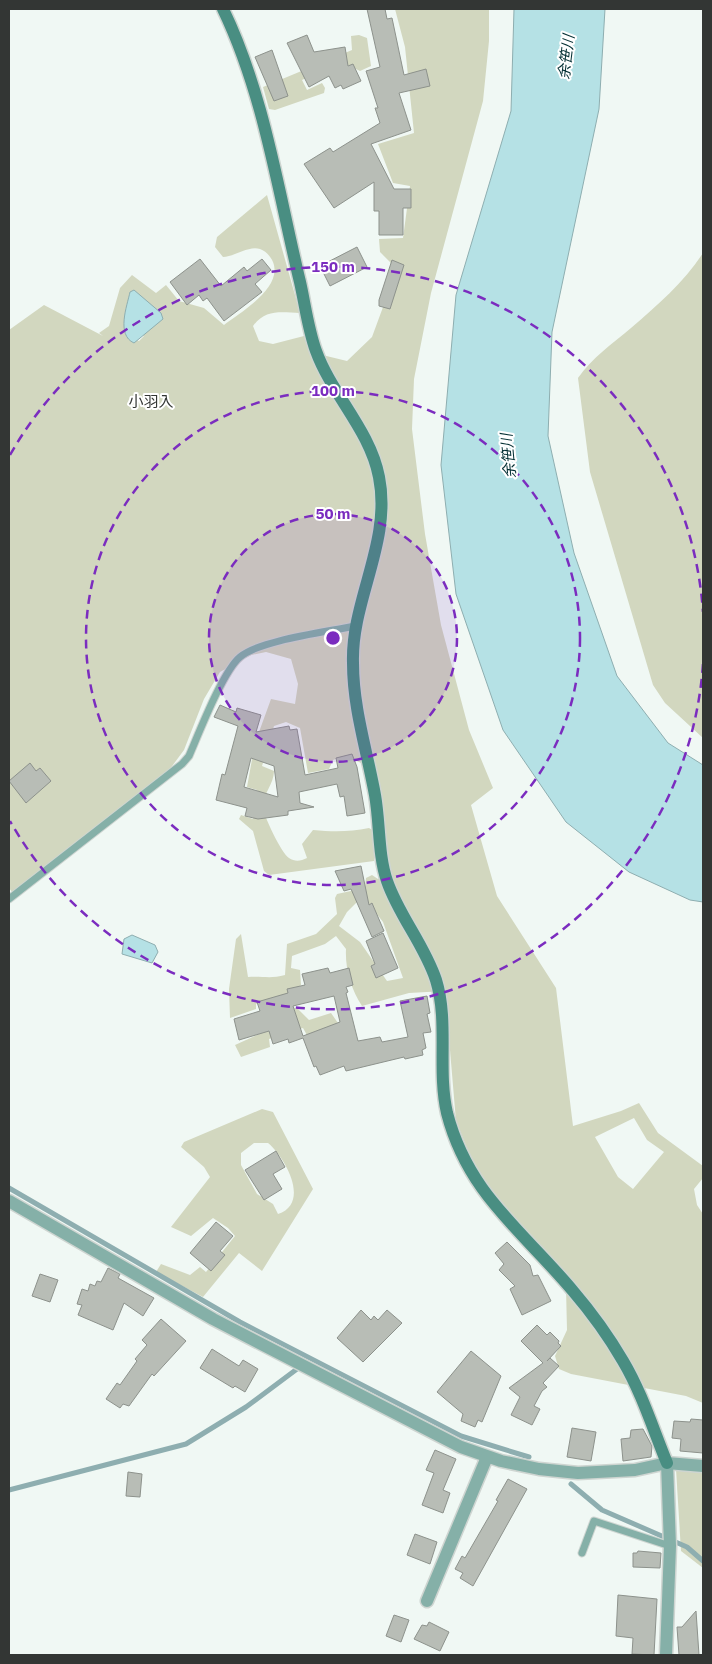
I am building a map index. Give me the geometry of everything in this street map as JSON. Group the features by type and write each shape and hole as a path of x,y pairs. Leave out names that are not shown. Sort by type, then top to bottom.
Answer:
{"street":[{"path":"224,9 245,60 261,117 316,351 336,390 366,440 379,476 382,511 379,539 355,626 352,662 357,708 375,797 385,877 396,904 420,942 436,981 441,1007 443,1090 455,1138 470,1172 482,1191 572,1290 619,1356 640,1396 667,1463 670,1546 666,1655"},
{"path":"9,1201 213,1319 461,1447 487,1456 539,1469 578,1473 635,1470 667,1463 703,1466"},
{"path":"428,1601 487,1456"}],"lane":[{"path":"9,900 182,764 189,756 220,689 238,658 255,647 355,626"},
{"path":"582,1552 594,1521 670,1546"}],"green space":[{"path":"395,9 489,9 489,41 483,101 431,293 414,379 412,429 425,534 441,625 469,730 493,788 471,805 497,896 556,988 573,1126 621,1111 639,1103 658,1133 703,1166 703,1178 694,1189 697,1205 703,1214 703,1403 686,1396 571,1374 559,1369 555,1356 567,1330 566,1288 491,1194 473,1163 456,1121 445,991 409,993 362,1006 350,979 346,949 336,936 325,944 292,956 291,968 300,970 301,985 287,997 292,1007 298,1009 309,1020 331,1013 338,1023 308,1037 303,1028 269,1039 270,1047 241,1057 235,1045 270,1029 276,998 256,1004 256,1009 230,1018 229,989 236,939 241,934 248,977 285,975 287,944 316,934 337,914 335,898 337,894 365,888 366,878 372,875 378,879 390,871 374,769 346,756 333,760 329,769 308,773 300,728 286,722 274,726 262,766 274,771 263,807 269,826 282,849 289,858 296,861 302,860 307,858 302,844 313,830 341,831 369,828 374,831 374,861 269,875 264,871 253,831 239,819 241,815 253,819 259,794 257,790 247,787 255,743 271,699 295,704 298,684 291,659 266,652 251,655 220,672 204,699 184,750 167,773 12,892 9,888 9,330 44,305 103,336 99,333 109,326 120,288 132,275 156,293 166,285 179,301 204,308 224,325 259,298 272,281 274,272 271,258 260,249 246,250 223,257 215,247 217,237 267,195 300,313 274,313 263,317 253,326 259,341 273,344 304,336 310,352 347,361 372,337 397,269 380,252 379,239 403,238 410,186 393,183 378,144 414,133 405,47","holes":["124,321 144,336 139,341 126,335","357,902 369,904 383,922 403,978 387,981 360,942 339,926 347,912","634,1118 647,1140 664,1152 633,1189 618,1177 595,1137"]},
{"path":"359,35 367,38 371,66 360,71 340,61 302,80 307,90 322,83 325,88 324,93 275,110 269,109 263,87 352,50 351,36"},
{"path":"703,253 703,738 665,703 653,685 590,472 578,378 596,358 670,293 688,274"},
{"path":"262,1109 273,1112 313,1189 262,1271 239,1253 203,1297 156,1272 161,1264 190,1275 200,1267 206,1272 235,1236 228,1228 213,1218 191,1236 171,1227 210,1177 204,1167 181,1147 184,1142","holes":["254,1143 268,1143 281,1158 292,1180 294,1190 293,1200 288,1208 278,1214 273,1204 257,1194 241,1165 241,1153"]},
{"path":"676,1469 703,1471 703,1568 681,1551"}],"water":[{"name":"余笹川","path":"514,9 605,9 599,109 552,332 548,436 574,553 617,676 668,743 703,765 703,902 690,900 629,872 566,822 503,730 456,594 441,465 456,295 511,111"},
{"path":"134,290 161,313 163,319 134,343 125,334 124,320 130,292"},
{"path":"132,935 155,945 158,952 152,963 122,954 124,939"}],"building":[{"path":"367,9 385,9 387,19 392,18 404,75 426,69 430,86 399,93 411,130 371,144 394,189 411,189 411,208 403,208 403,235 379,235 379,211 374,211 374,182 334,208 304,164 330,148 333,152 380,123 375,108 378,108 366,71 380,67"},
{"path":"307,35 314,52 345,47 348,66 353,64 361,81 343,89 341,85 335,88 329,76 309,87 287,43"},
{"path":"272,50 288,96 274,101 255,57"},
{"path":"357,247 367,267 330,286 320,266"},
{"path":"200,259 221,286 244,267 247,271 262,259 271,270 255,284 262,292 224,321 207,298 203,301 199,295 187,305 170,282"},
{"path":"392,260 404,265 390,309 379,306 379,300"},
{"path":"220,705 236,712 237,708 261,715 256,732 289,726 290,730 297,729 305,775 338,768 336,758 352,754 357,767 365,813 347,816 344,796 340,797 337,784 299,792 300,803 314,807 288,811 288,815 258,819 245,816 247,808 216,800 222,774 225,775 238,726 214,717","holes":["251,758 274,766 278,797 244,787"]},
{"path":"30,763 36,771 40,768 51,781 26,803 9,781"},
{"path":"361,866 369,905 372,903 384,931 372,937 351,889 344,891 335,871"},
{"path":"383,933 398,968 376,978 371,966 375,964 366,941"},
{"path":"328,968 330,973 349,968 353,985 346,987 348,992 346,993 358,1041 380,1037 382,1042 408,1037 400,1001 427,996 430,1013 427,1014 431,1032 423,1033 426,1048 422,1050 423,1055 405,1059 404,1057 346,1071 344,1066 320,1075 316,1066 314,1067 303,1038 289,1043 288,1039 273,1044 269,1031 239,1040 234,1019 260,1011 257,1002 288,993 287,989 305,985 302,974","holes":["334,996 340,1022 303,1036 293,1006"]},
{"path":"276,1151 285,1167 273,1174 282,1189 264,1200 245,1170"},
{"path":"216,1222 233,1236 220,1251 225,1255 211,1271 190,1253"},
{"path":"507,1242 530,1265 533,1276 538,1275 551,1301 522,1315 510,1289 515,1286 499,1270 504,1264 495,1253"},
{"path":"108,1268 120,1274 118,1278 154,1298 143,1316 124,1303 113,1330 78,1315 82,1305 77,1304 82,1289 88,1291 90,1284 95,1286 97,1281 101,1282"},
{"path":"40,1274 58,1280 50,1302 32,1296"},
{"path":"361,1310 371,1320 374,1316 378,1320 387,1310 402,1323 363,1362 337,1338"},
{"path":"161,1319 186,1341 154,1376 152,1374 129,1406 123,1404 120,1408 106,1399 117,1383 120,1385 137,1361 135,1359 147,1345 142,1340"},
{"path":"537,1325 547,1335 550,1332 559,1341 558,1343 561,1346 547,1361 550,1358 559,1366 543,1383 547,1387 542,1391 534,1406 540,1409 532,1425 511,1415 520,1397 509,1388 543,1363 521,1341"},
{"path":"212,1349 239,1366 243,1360 258,1369 245,1392 235,1386 233,1388 200,1368"},
{"path":"471,1351 501,1376 482,1422 478,1420 475,1427 461,1421 463,1414 437,1392"},
{"path":"691,1419 703,1420 703,1453 680,1451 681,1439 672,1438 674,1421 690,1422"},
{"path":"572,1428 596,1432 591,1461 567,1457"},
{"path":"643,1429 652,1446 651,1457 623,1461 621,1439 630,1438 631,1430"},
{"path":"435,1450 456,1459 443,1490 450,1493 443,1513 422,1505 434,1473 426,1470"},
{"path":"128,1472 142,1474 140,1497 126,1496"},
{"path":"508,1479 527,1489 473,1586 460,1578 463,1573 455,1569 462,1556 465,1558 498,1501 496,1500"},
{"path":"415,1534 437,1542 430,1564 407,1555"},
{"path":"638,1551 661,1553 660,1568 633,1567 633,1553"},
{"path":"618,1595 657,1599 654,1655 632,1654 633,1638 616,1636"},
{"path":"696,1611 699,1655 679,1655 677,1627 682,1627"},
{"path":"394,1615 409,1620 401,1642 386,1636"},
{"path":"429,1622 449,1632 440,1651 414,1639 422,1625 427,1626"}],"waterway":[{"path":"9,1188 240,1322 461,1436 529,1457"},
{"path":"9,1490 186,1444 246,1407 301,1366"},
{"path":"571,1484 602,1510 687,1547 703,1561"}],"district":[{"name":"小羽入","path":"151,401"}]}
